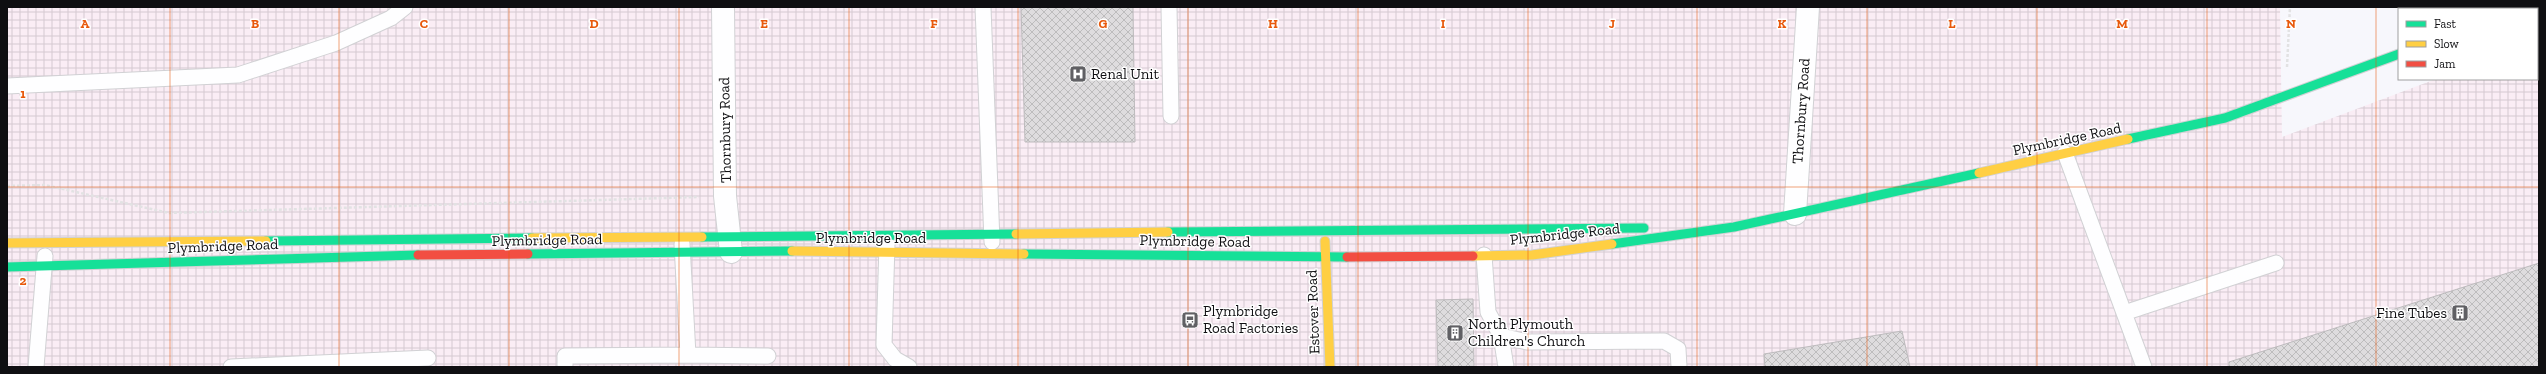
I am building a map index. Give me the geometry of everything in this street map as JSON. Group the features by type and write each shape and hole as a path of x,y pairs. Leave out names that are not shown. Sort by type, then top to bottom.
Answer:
{"main road":[{"name":"Plymbridge Road","path":"7,243 682,235 730,244 886,252 1325,256 1532,255 1734,227 2225,118 2398,54"},
{"name":"Plymbridge Road","path":"7,267 342,256 681,252 730,244 888,233 1734,227"},
{"name":"Estover Road","path":"1326,230 1325,256 1330,367"}],"street":[{"name":"Thornbury Road","path":"723,7 726,196 730,244"},
{"name":"Thornbury Road","path":"1795,214 1808,7"}],"lane":[{"path":"7,86 238,75 336,43 391,18 405,7"},
{"path":"983,7 992,253"},
{"path":"1168,7 1170,116"},
{"path":"2065,153 2144,367"},
{"path":"888,233 886,252 884,345 895,359 909,367"},
{"path":"682,235 681,252 688,354"},
{"path":"36,367 47,242"},
{"path":"1484,255 1488,312 1501,336 1506,367"},
{"path":"2124,313 2276,263"},
{"path":"1501,336 1527,342 1664,341 1678,349 1680,367"},
{"path":"565,367 565,356 688,354 768,356"},
{"path":"231,367 428,358"}],"path":[{"path":"2285,96 2290,7"},
{"path":"7,186 45,185 169,213 726,196"}],"shaded area":[{"path":"7,7 2280,7 2282,137 2433,80 2538,80 2539,40 2539,367 7,367"}],"building":[{"name":"Renal Unit","path":"1021,7 1133,7 1135,142 1025,142"},
{"name":"Fine Tubes","path":"2539,263 2539,367 2229,367 2229,362"},
{"name":"North Plymouth Children's Church","path":"1473,299 1474,367 1438,367 1436,300"},
{"path":"1902,331 1910,367 1765,367 1764,354"}],"traffic: fast":[{"path":"2128,139 2225,118 2398,54"},
{"path":"1612,244 1734,227 1979,173"},
{"path":"1168,232 1644,228"},
{"path":"702,237 1016,234"},
{"path":"266,241 532,238"},
{"path":"528,254 792,251"},
{"path":"1024,254 1347,257"},
{"path":"7,267 418,255"}],"traffic: slow":[{"path":"1979,173 2128,139"},
{"path":"1016,234 1168,232"},
{"path":"532,238 702,237"},
{"path":"7,243 266,241"},
{"path":"1325,241 1330,367"},
{"path":"1473,256 1532,255 1612,244"},
{"path":"792,251 1024,254"}],"traffic: jam":[{"path":"418,255 528,254"},
{"path":"1347,257 1473,256"}],"place":[{"name":"Renal Unit","path":"1078,74"},
{"name":"Fine Tubes","path":"2460,313"},
{"name":"Plymbridge Road Factories","path":"1190,320"},
{"name":"North Plymouth Children's Church","path":"1455,333"}]}
